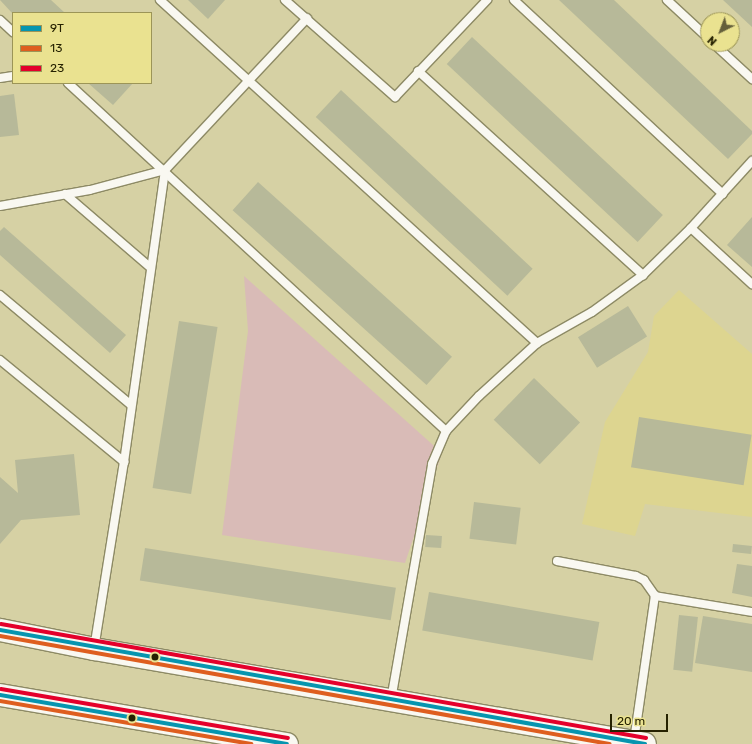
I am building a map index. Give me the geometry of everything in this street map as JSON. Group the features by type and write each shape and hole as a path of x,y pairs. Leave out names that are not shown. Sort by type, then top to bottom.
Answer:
{"main road":[{"path":"0,630 94,650 640,743"},
{"path":"0,695 229,739 287,744"}],"lane":[{"path":"160,0 537,343"},
{"path":"286,0 395,97 418,71 487,0"},
{"path":"514,0 723,194"},
{"path":"668,0 700,30"},
{"path":"0,206 65,194 165,170 307,18"},
{"path":"0,20 12,31"},
{"path":"723,52 752,79"},
{"path":"418,71 643,275"},
{"path":"0,78 12,76"},
{"path":"69,84 165,170 446,431"},
{"path":"391,700 432,464 446,431 479,396 537,343 592,312 643,275 691,228 752,161"},
{"path":"94,650 124,462 165,170"},
{"path":"65,194 151,268"},
{"path":"691,228 752,284"},
{"path":"0,295 131,405"},
{"path":"0,360 124,462"},
{"path":"557,561 636,576 644,580 655,596 640,743"},
{"path":"655,596 752,612"}],"shaded area":[{"path":"244,276 442,453 405,563 222,535 248,331"},
{"path":"679,290 752,354 752,517 645,504 635,536 582,524 605,422 648,352 654,316"}],"building":[{"path":"0,0 51,0 64,12 12,12"},
{"path":"188,0 225,0 208,19"},
{"path":"559,0 614,0 752,131 752,134 728,159"},
{"path":"723,0 752,0 752,27 740,16 740,12 736,12"},
{"path":"472,37 663,215 638,242 447,64"},
{"path":"89,84 132,84 113,105"},
{"path":"341,90 533,269 507,296 316,117"},
{"path":"14,94 19,135 0,137 0,96"},
{"path":"258,182 452,357 427,385 233,210"},
{"path":"752,217 752,267 727,245"},
{"path":"4,227 126,335 110,353 0,255 0,231"},
{"path":"628,306 647,337 597,368 578,337"},
{"path":"179,321 218,327 191,494 153,488"},
{"path":"534,378 580,422 540,464 494,420"},
{"path":"639,417 752,435 744,485 631,467"},
{"path":"74,454 80,515 21,520 0,544 0,477 18,493 15,460"},
{"path":"474,502 521,508 516,544 469,539"},
{"path":"426,535 442,536 441,548 425,547"},
{"path":"733,544 752,546 751,554 732,552"},
{"path":"145,548 396,588 391,620 140,581"},
{"path":"737,564 752,566 752,597 732,593"},
{"path":"429,592 599,622 593,660 422,630"},
{"path":"679,615 698,617 692,672 673,670"},
{"path":"703,616 752,624 752,672 695,663"}],"transit line":[{"name":"23","path":"1,624 646,738"},
{"name":"9Т","path":"0,630 645,744"},
{"name":"13","path":"0,636 610,744"},
{"name":"23","path":"1,689 288,738"},
{"name":"9Т","path":"0,695 287,744"},
{"name":"13","path":"0,701 251,744"}]}
